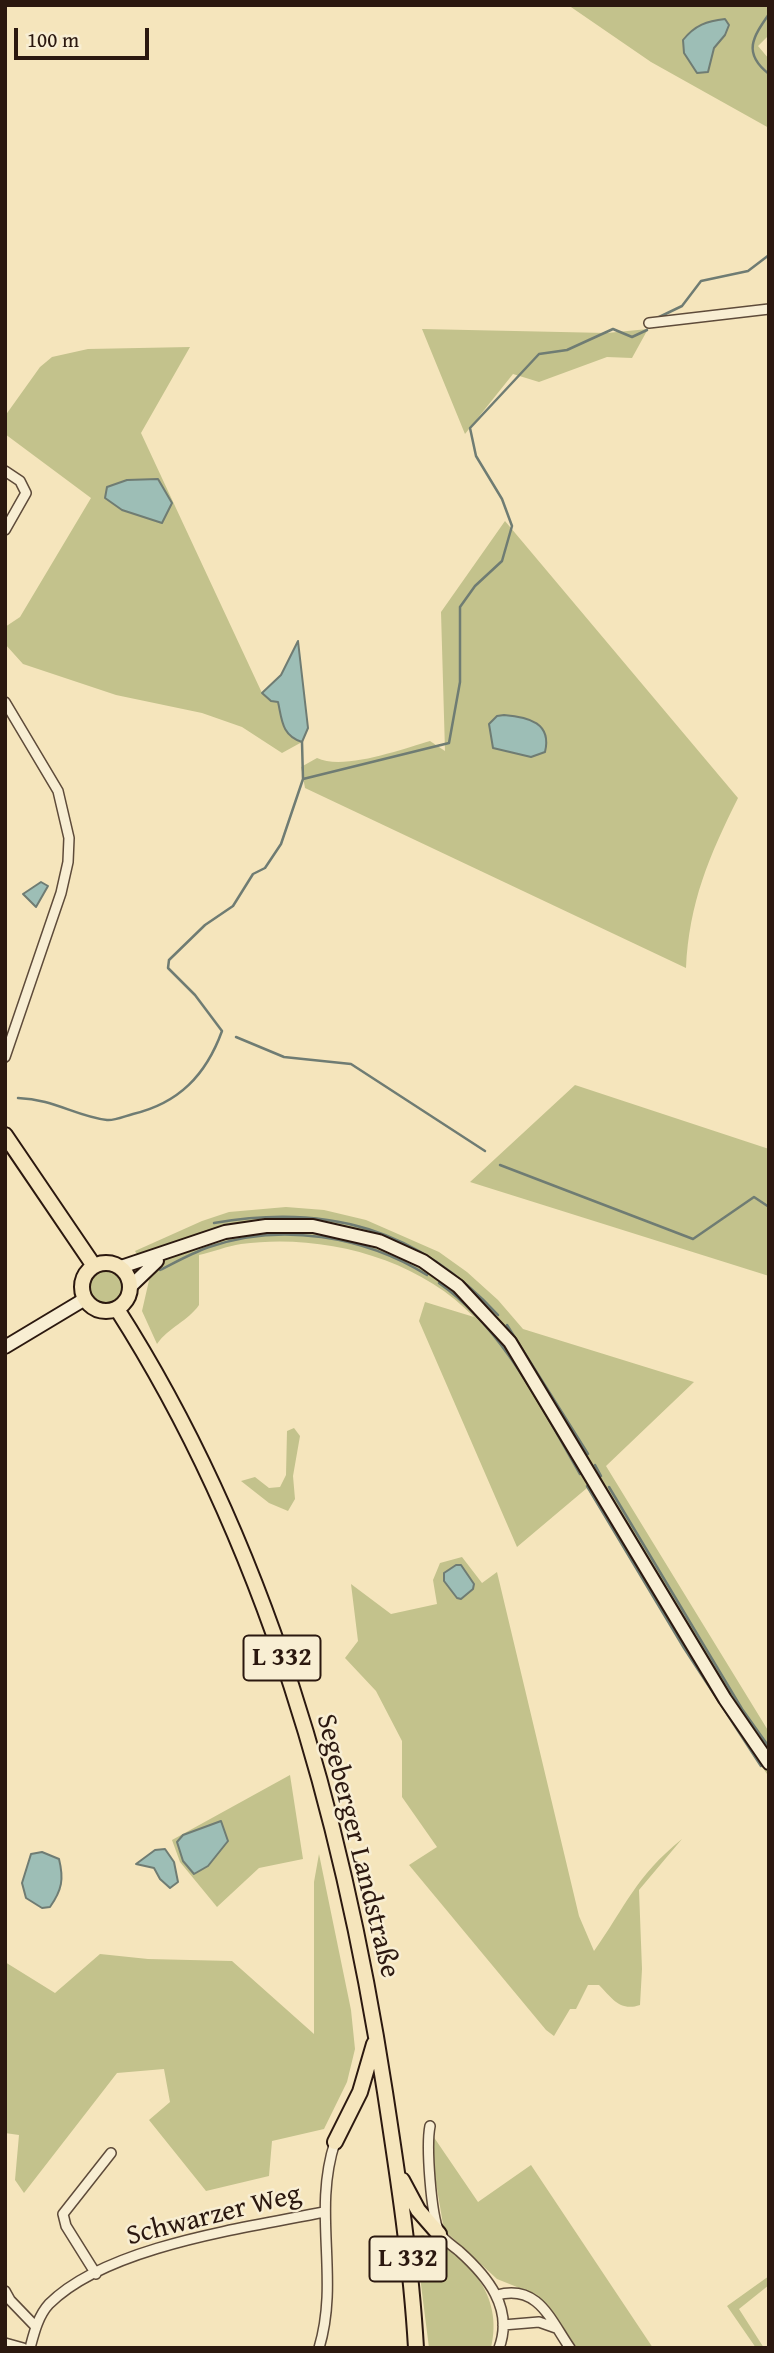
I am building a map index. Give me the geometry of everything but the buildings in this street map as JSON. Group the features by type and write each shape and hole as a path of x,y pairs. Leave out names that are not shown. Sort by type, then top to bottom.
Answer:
{"main road":[{"path":"5,1135 94,1266"},
{"path":"169,1252 139,1275 131,1286 127,1299 117,1309 98,1310 85,1299 83,1279 94,1266 105,1262 121,1267 204,1238 266,1226 313,1226 379,1241 423,1261 458,1286 483,1310 515,1350 725,1699 769,1763"},
{"path":"121,1267 131,1286"},
{"path":"5,1346 85,1299"},
{"name":"Segeberger Landstraße","path":"117,1309 140,1345 201,1463 256,1586 279,1648 338,1850 376,2032 397,2170 416,2348"},
{"path":"335,2141 360,2092 376,2032"},
{"path":"397,2170 418,2210 439,2234"}],"street":[{"path":"649,323 769,309"},
{"path":"5,471 20,481 26,493 5,530"},
{"path":"5,702 58,791 68,824 69,850 61,893 5,1057"},
{"path":"430,2126 429,2167 439,2234 470,2261 497,2295 503,2325 499,2348"},
{"path":"319,2348 327,2323 325,2173 335,2141"},
{"path":"96,2274 66,2226 63,2214 111,2152"},
{"name":"Schwarzer Weg","path":"30,2348 36,2327 47,2306 96,2274 144,2251 324,2212"},
{"path":"5,2291 36,2327"},
{"path":"497,2295 521,2292 531,2296 569,2348"},
{"path":"503,2325 540,2322 556,2328"},
{"path":"5,2343 23,2348"}],"shaded area":[{"path":"568,5 769,5 769,35 758,46 769,59 769,128 651,62"},
{"path":"422,329 607,333 648,329 632,358 607,357 539,382 513,374 465,434"},
{"path":"190,347 141,433 262,693 271,701 278,701 287,730 302,742 282,753 242,727 202,713 116,695 23,664 5,644 5,627 20,617 91,498 5,434 5,416 40,367 52,357 88,349"},
{"path":"505,521 738,798 702,880 691,922 686,968 305,788 301,767 317,758 342,762 357,760 430,741 445,751 441,612"},
{"path":"575,1085 769,1149 769,1276 470,1182"},
{"path":"286,1207 324,1210 366,1220 439,1252 467,1272 498,1300 523,1329 694,1382 606,1466 769,1732 769,1777 703,1679 587,1488 517,1547 419,1321 425,1302 474,1317 451,1296 396,1265 335,1246 303,1242 241,1244 199,1255 199,1305 157,1344 142,1311 150,1276 135,1251 229,1212"},
{"path":"106,1269 119,1274 124,1287 119,1300 106,1305 93,1300 88,1287 93,1274"},
{"path":"294,1428 300,1436 293,1476 295,1499 288,1511 269,1503 241,1481 255,1477 269,1488 280,1487 286,1475 287,1431"},
{"path":"462,1557 482,1583 497,1572 579,1916 594,1951 642,1879 682,1839 639,1890 642,1969 640,2005 627,2007 612,1999 599,1985 588,1985 576,2009 570,2009 554,2036 546,2030 409,1865 437,1847 402,1797 402,1741 376,1691 345,1658 358,1641 351,1584 391,1614 437,1604 433,1580 440,1563"},
{"path":"290,1775 303,1859 259,1868 217,1907 180,1862 172,1840"},
{"path":"319,1854 351,2010 355,2049 347,2082 324,2129 272,2141 269,2176 206,2191 149,2120 170,2102 164,2069 117,2073 24,2193 15,2180 19,2135 5,2133 5,1962 55,1993 100,1954 148,1959 232,1961 314,2034 314,1882"},
{"path":"431,2133 478,2202 531,2165 653,2348 577,2348 553,2312 532,2293 497,2279 444,2230"},
{"path":"423,2235 454,2254 479,2280 492,2311 494,2329 491,2348 429,2348 415,2237"},
{"path":"769,2276 769,2285 739,2309 764,2348 756,2348 727,2306"}],"water":[{"path":"725,19 729,25 725,35 714,48 708,72 697,73 684,53 683,40 702,25"},
{"path":"158,479 172,503 162,523 122,510 105,498 107,487 127,480"},
{"path":"298,641 308,728 302,742 286,731 278,702 271,701 262,693 281,675"},
{"path":"504,715 537,723 545,734 545,752 531,757 493,748 489,724 497,716"},
{"path":"41,882 48,886 36,907 23,894"},
{"path":"456,1565 461,1565 474,1584 473,1589 461,1599 457,1598 444,1581 444,1573"},
{"path":"221,1821 228,1841 208,1866 194,1874 183,1861 177,1842 183,1835"},
{"path":"165,1849 174,1862 178,1882 170,1888 160,1879 154,1868 136,1864 155,1850"},
{"path":"42,1852 59,1859 62,1878 50,1907 42,1908 26,1898 22,1883 31,1854"}],"waterway":[{"path":"769,14 758,30 753,45 755,59 769,74"},
{"path":"655,319 682,306 701,281 748,271 769,255"},
{"path":"303,779 449,743 460,682 460,607 475,586 502,561 512,526 502,499 476,456 470,428 539,354 567,350 613,329 632,337 647,330"},
{"path":"18,1098 43,1101 95,1118 113,1120 164,1103 177,1095 199,1074 222,1031 195,995 168,968 169,960 205,925 233,906 253,874 265,868 281,844 303,779 302,742"},
{"path":"236,1037 284,1057 351,1064 485,1151"},
{"path":"500,1165 693,1239 754,1197 769,1207"},
{"path":"214,1223 295,1217 333,1221 369,1229 403,1243 436,1262 468,1286 498,1315"},
{"path":"160,1270 203,1249 236,1239 293,1235 349,1242 376,1251 427,1275"},
{"path":"439,1283 483,1322 519,1370 580,1474"},
{"path":"507,1325 588,1454"},
{"path":"595,1465 601,1476"},
{"path":"587,1486 684,1648 761,1766"},
{"path":"609,1487 742,1709 769,1747"}]}
